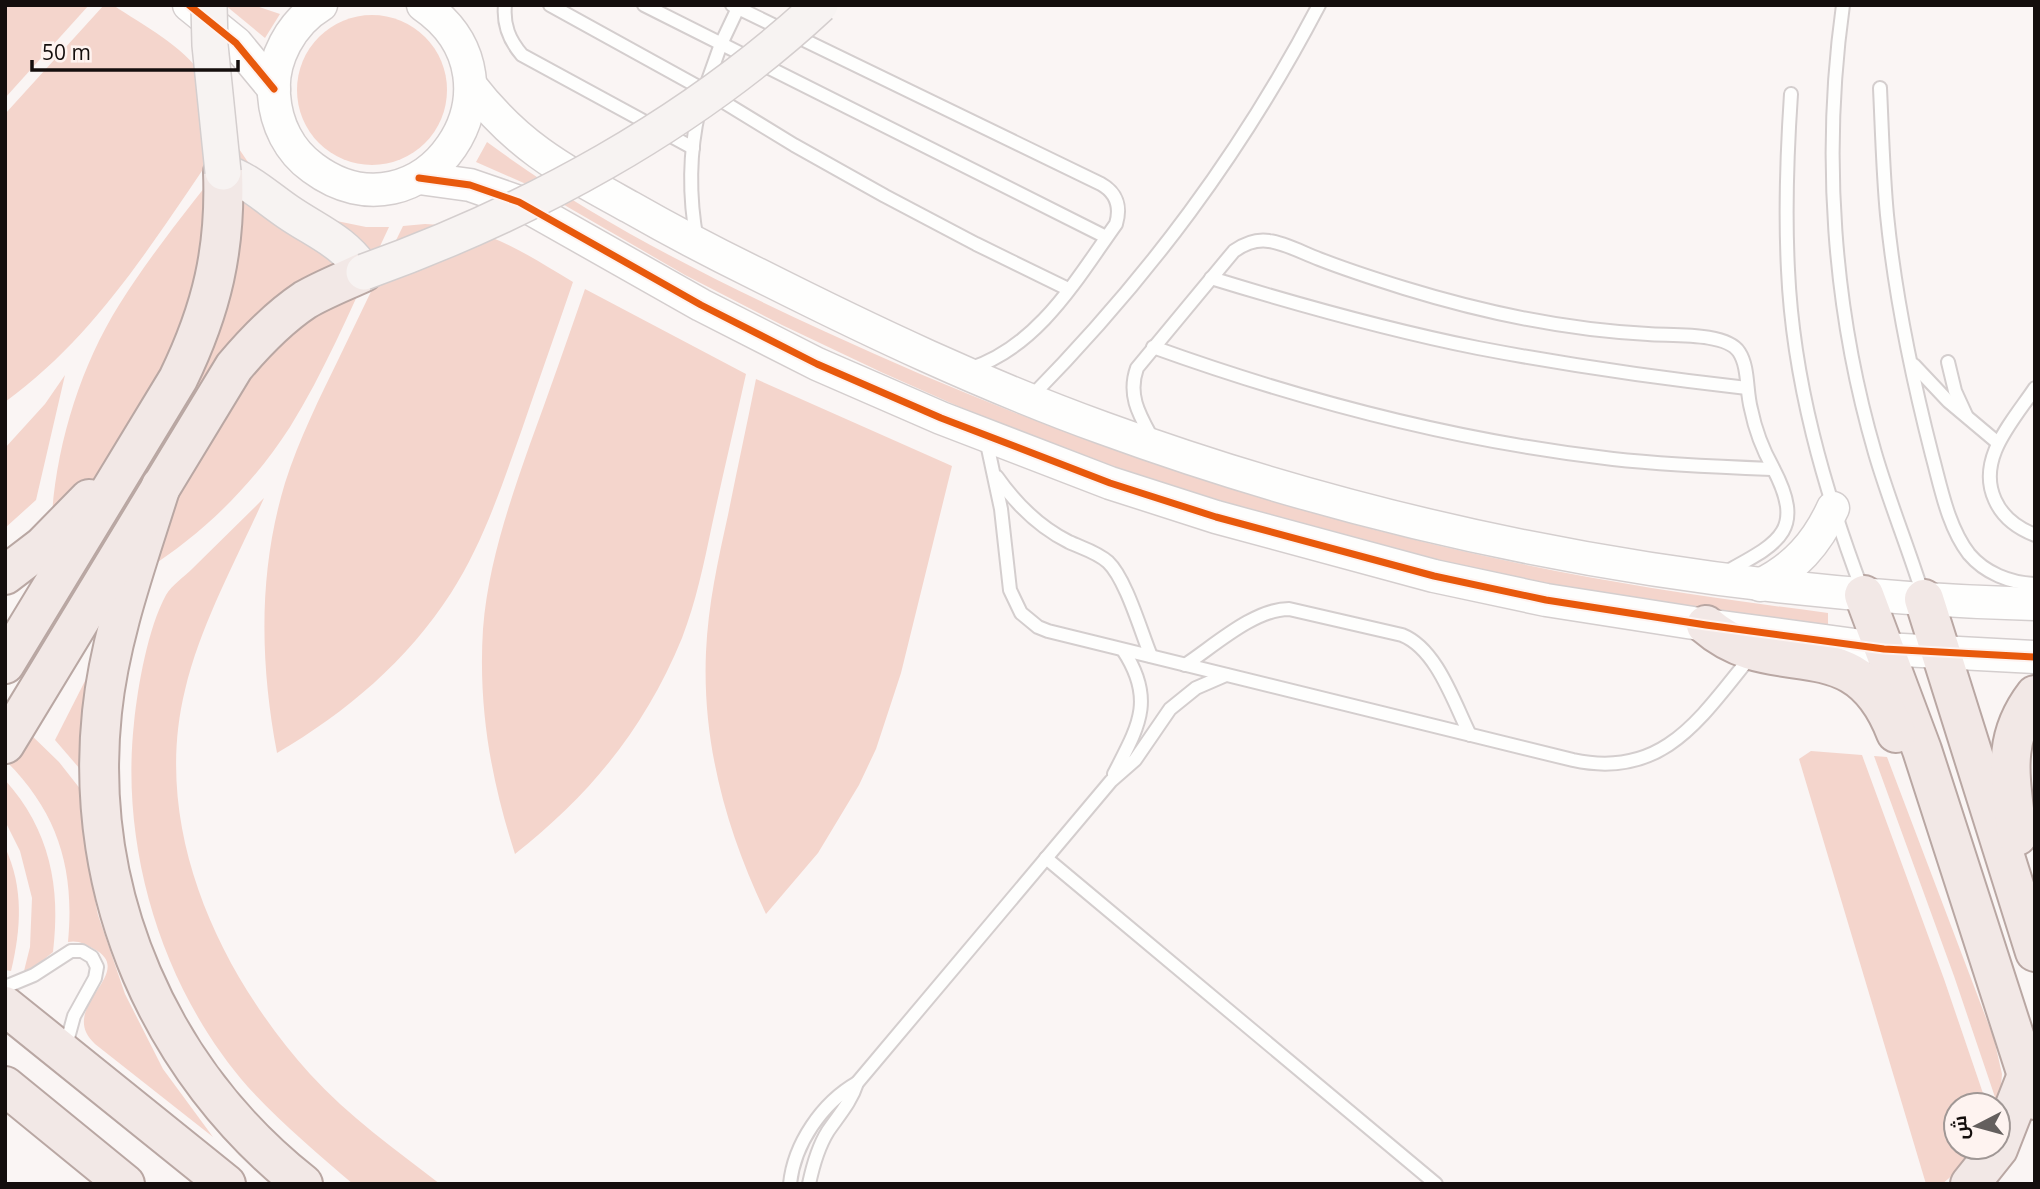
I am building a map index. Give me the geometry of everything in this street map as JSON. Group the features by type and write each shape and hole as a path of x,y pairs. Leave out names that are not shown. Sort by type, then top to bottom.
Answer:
{"main road":[{"path":"5,664 178,379 203,323 212,293 223,233 223,172 209,5"},
{"path":"5,744 234,367 279,320 306,300 364,272 472,229 599,164 665,124 729,80 820,5"},
{"path":"223,172 243,179 292,215 339,243 364,272"},
{"path":"5,575 43,545 131,458"},
{"path":"161,486 118,627 102,710 99,795 110,879 135,960 172,1036 221,1106 250,1137 303,1184"},
{"path":"1864,595 1945,818 2031,1088 1998,1149 1970,1184"},
{"path":"1924,599 2035,952"},
{"path":"1706,625 1728,642 1754,652 1825,663 1864,682 1882,702 1915,775 1945,818"},
{"path":"2016,890 2017,836 2009,766 2010,751 2018,720 2035,695"},
{"path":"5,1006 226,1184"},
{"path":"5,1086 125,1184"}],"street":[{"path":"189,5 236,43 274,89"},
{"path":"321,5 301,21 289,36 275,71 275,110 286,138 305,163 340,184 359,188 400,186 419,178 434,168 458,139 470,105 471,86 464,53 440,15"},
{"path":"471,86 505,126 545,160 698,245 873,332 961,372 1156,447 1306,494 1415,523 1637,568 1760,585 1864,595 2035,604"},
{"path":"419,178 470,185 519,202 647,276 768,340 878,392 1110,483 1216,517 1409,570 1546,600 1884,649 2035,657"},
{"path":"1760,585 1777,577 1806,552 1826,524 1833,508"}],"lane":[{"path":"505,5 504,16 509,37 522,55 693,148"},
{"path":"550,5 704,90 885,197 1068,289"},
{"path":"644,5 1106,237"},
{"path":"1029,399 1086,340 1166,246 1245,133 1281,75 1318,5"},
{"path":"1843,5 1835,84 1833,147 1839,270 1862,405 1924,599"},
{"path":"698,245 691,187 693,148 704,90 735,7 1108,188 1117,201 1119,208 1116,224 1046,317 1017,345 982,365 961,372"},
{"path":"1880,88 1887,213 1900,310 1935,465 1954,528 1961,542 1983,567 2014,582 2035,584"},
{"path":"1791,94 1787,154 1788,273 1804,392 1816,450 1833,508 1864,595"},
{"path":"1156,447 1135,404 1132,386 1137,368 1241,246 1268,241 1424,294 1496,312 1640,334 1723,340 1738,351 1742,359 1756,429 1788,503 1781,534 1767,550 1713,579"},
{"path":"1211,278 1387,327 1476,347 1656,378 1746,388"},
{"path":"1153,347 1303,397 1457,435 1614,459 1773,469"},
{"path":"1948,362 1955,391 1967,418"},
{"path":"1912,363 1967,418 1998,443"},
{"path":"2035,388 1998,443 1990,467 1991,492 2003,515 2035,535"},
{"path":"986,436 1014,603 1021,613 1038,627 1048,631 1590,764 1642,760 1672,745 1686,734 1754,652"},
{"path":"994,474 1018,504 1047,529 1110,563 1121,580 1151,656"},
{"path":"1185,665 1260,615 1279,609 1402,635 1419,643 1431,658 1471,735"},
{"path":"1111,780 1136,731 1141,703 1137,675 1123,650"},
{"path":"790,1184 795,1159 814,1123 835,1098 857,1083 1111,780 1135,760 1160,721 1196,688 1227,675"},
{"path":"1046,858 1436,1184"},
{"path":"5,987 34,975 71,951 82,951 92,957 97,967 95,978 74,1016 64,1053"},
{"path":"809,1184 818,1149 850,1100 857,1083"}],"shaded area":[{"path":"5,5 89,5 5,98"},
{"path":"104,5 113,5 184,55 207,82 230,130 155,240 101,311 72,344 5,402 5,114"},
{"path":"225,5 253,5 280,14 265,38"},
{"path":"372,15 401,21 425,37 441,61 447,90 441,119 425,143 401,159 372,165 343,159 319,143 303,119 297,90 303,61 319,37 343,21"},
{"path":"487,142 567,197 609,222 738,290 908,369 1075,436 1246,493 1420,541 1588,577 1828,613 1828,626 1607,597 1394,552 1186,494 980,416 782,325 685,275 535,188 476,162"},
{"path":"237,146 250,165 322,218 366,227 389,227 304,404 267,459 242,489 216,516 157,563 91,601 55,618 52,508 62,447 79,387 104,331 132,284"},
{"path":"425,224 485,235 520,251 573,282 482,535 451,593 415,641 374,683 328,720 277,753 267,685 264,618 270,550 285,483 310,418 403,226"},
{"path":"585,289 746,374 696,596 667,671 633,730 613,757 568,808 515,854 499,799 488,743 483,687 483,629 489,582 507,512"},
{"path":"65,375 36,500 5,528 5,448 45,404"},
{"path":"756,379 952,466 901,673 876,749 859,785 818,853 766,914 740,852 720,787 708,721 706,687 711,600"},
{"path":"264,498 210,616 185,690 177,742 177,794 186,846 201,896 221,945 247,991 277,1034 310,1074 340,1104 440,1184 353,1184 299,1137 248,1087 218,1049 192,1007 171,963 154,917 134,820 131,771 134,723 145,657 160,608 171,588"},
{"path":"86,679 88,680 80,769 55,740"},
{"path":"27,731 59,762 81,790 90,874 98,915 125,994 163,1069 213,1137 95,1044 85,1030 84,1017 108,969 105,958 94,949 78,942 68,942 69,890 59,843 38,800 5,760"},
{"path":"1811,751 1862,755 1982,1091 1942,1091 1942,1161 1966,1161 1942,1184 1926,1184 1799,759"},
{"path":"1874,756 1887,757 1994,1039 2002,1074 2001,1091 1993,1091"},
{"path":"5,780 33,819 49,860 53,882 53,952 37,965 24,971 30,947 32,898 20,851 5,821"},
{"path":"5,847 15,878 19,909 11,971 5,970"}],"cycle path":[{"path":"189,5 236,43 274,89"},
{"path":"419,178 470,185 519,202 701,305 817,364 941,418 1110,483 1216,517 1434,576 1546,600 1884,649 2035,657"}]}
